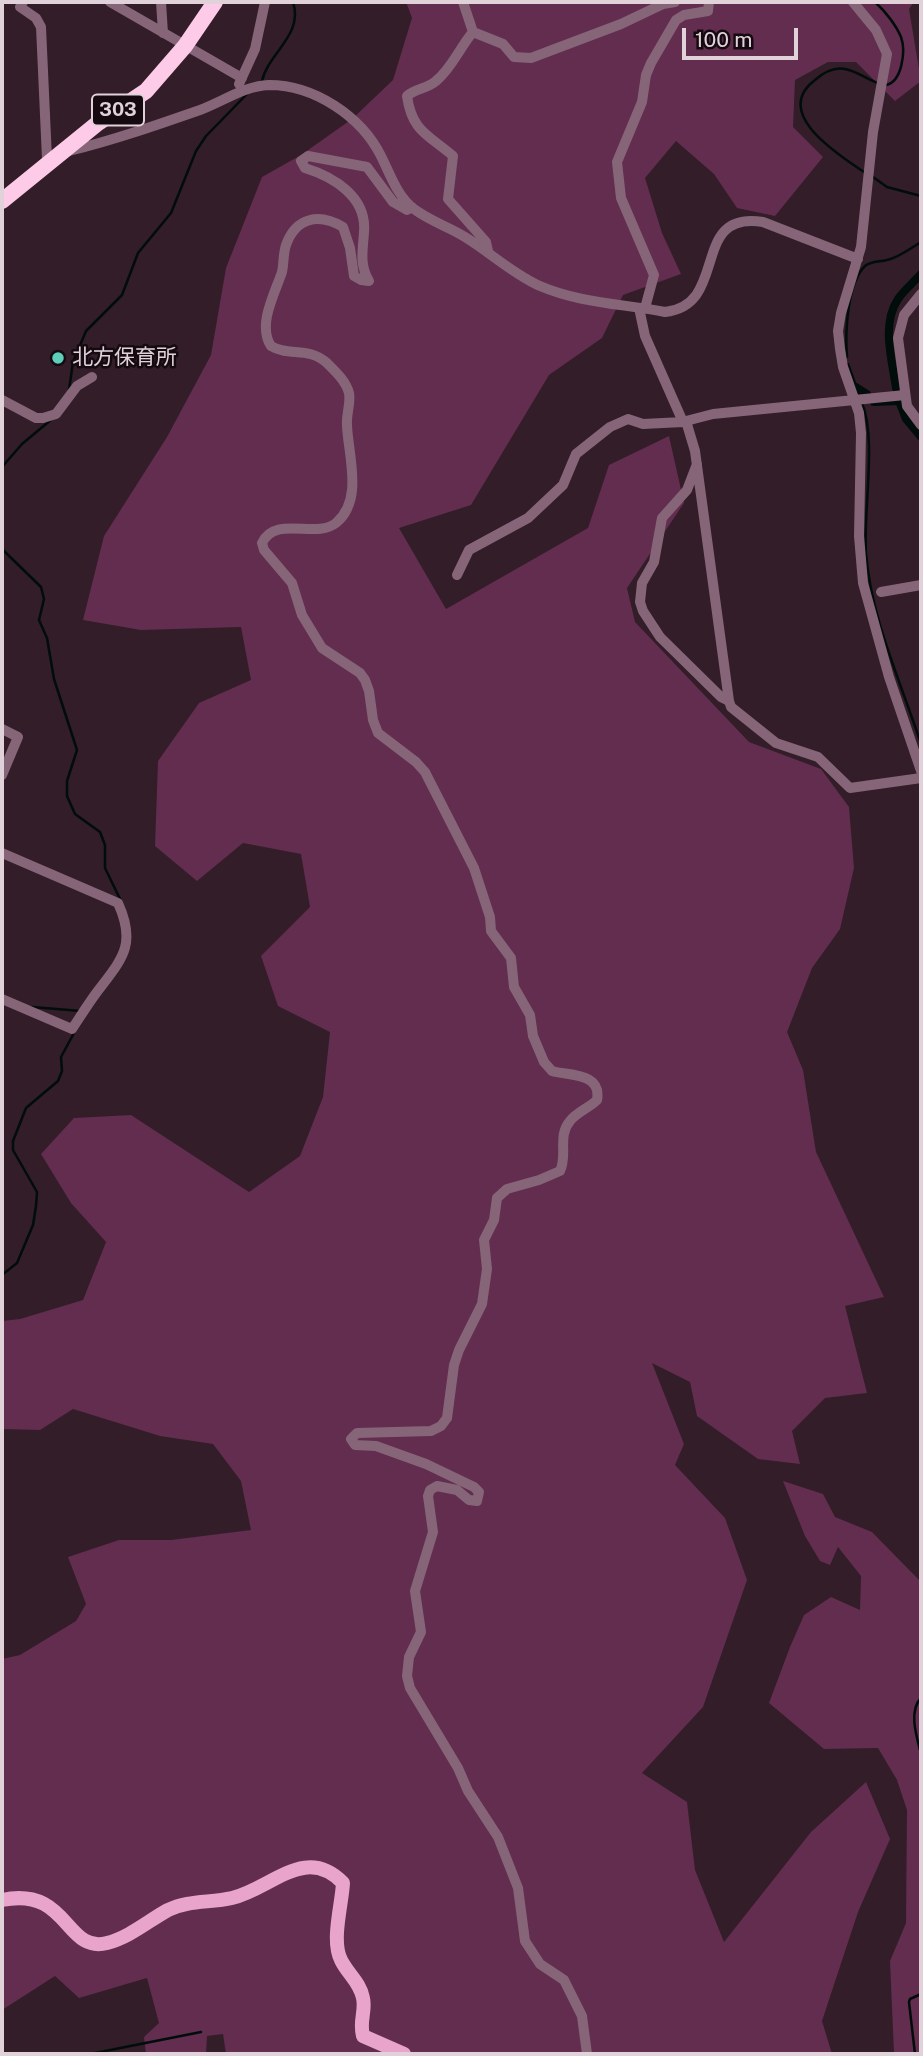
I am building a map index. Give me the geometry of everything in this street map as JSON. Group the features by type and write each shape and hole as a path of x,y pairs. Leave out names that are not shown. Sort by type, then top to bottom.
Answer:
{"highway":[{"name":"303","path":"2,201 98,123 146,91 186,46 215,2"}],"main road":[{"path":"2,1900 32,1898 51,1906 83,1942 92,1945 128,1935 169,1910 185,1904 233,1898 280,1875 306,1867 320,1867 332,1872 343,1883 336,1946 340,1959 355,1979 363,1996 360,2026 363,2036 404,2054"}],"street":[{"path":"23,2 20,7 36,18 41,27 47,159 50,163"},
{"path":"110,2 242,78"},
{"path":"161,2 163,33"},
{"path":"236,93 254,49 265,2"},
{"path":"463,2 473,32 503,44 514,57 531,58 621,24 663,4 674,2"},
{"path":"709,2 708,11 684,15 676,20 651,63 646,75 642,102 617,162 621,198 654,275 642,308 645,336 685,421 697,464 729,701 731,707 776,743 818,757 850,788 921,778"},
{"path":"853,2 876,30 887,54 874,122 858,259 838,331 843,367 859,414 861,433 859,536 863,583 889,677 921,771"},
{"path":"473,32 439,80 430,86 414,90 407,96 409,112 417,126 430,140 453,156 447,199 486,242 488,251"},
{"path":"66,151 132,135 218,103 249,88 272,85 303,90 322,97 374,143 395,186 412,207 488,251 512,271 559,294 665,312 677,311 693,302 718,241 727,228 748,220 763,222 858,259"},
{"path":"412,207 407,210 393,202 374,180 367,167 308,156 301,161 305,168 326,175 354,197 364,224 362,268 369,281 354,276 350,248 343,227 326,219 306,220 293,230 286,244 283,269 270,304 266,332 269,343 277,349 311,353 327,363 345,383 350,401 346,422 353,488 345,511 337,522 326,528 290,528 271,533 265,536 262,543 264,550 292,583 298,595 302,615 323,648 365,680 378,733 425,772 474,869 490,917 491,931 510,958 514,987 530,1015 534,1036 544,1062 552,1071 580,1075 597,1090 597,1100 570,1121 565,1129 562,1138 564,1159 560,1171 507,1189 497,1198 494,1220 484,1240 487,1269 482,1304 459,1350 454,1365 450,1407 441,1426 431,1431 357,1433 351,1439 355,1445 376,1446 426,1464 479,1492 477,1501 469,1500 457,1490 437,1486 430,1490 428,1496 433,1532 415,1591 421,1632 409,1657 407,1676 410,1688 452,1758 468,1791 498,1837 517,1888 524,1941 540,1964 564,1980 582,2016 587,2054"},
{"path":"921,294 908,308 900,326 900,361 907,406 921,425"},
{"path":"2,400 36,418 43,418 56,414 77,386 92,377"},
{"path":"457,575 469,550 522,522 566,480 576,454 620,421 628,419 643,424 685,421 713,414 905,394"},
{"path":"697,464 687,490 662,518 654,562 642,583 640,602 660,637 721,698 729,701"},
{"path":"881,592 921,585"},
{"path":"2,729 18,737 2,775"},
{"path":"2,853 118,903 127,931 126,950 117,969 72,1029 2,999"}],"shaded area":[{"path":"406,2 914,2 909,9 921,81 895,101 856,62 828,62 795,80 793,127 823,157 775,216 737,208 714,174 676,141 645,178 662,233 681,274 623,295 602,338 549,375 471,505 399,528 446,609 588,528 609,465 669,436 684,503 627,588 635,622 749,742 821,769 849,807 854,868 840,929 812,968 787,1032 803,1070 816,1152 884,1297 845,1306 867,1393 825,1398 792,1431 800,1464 758,1459 697,1416 690,1382 652,1363 684,1444 675,1465 725,1518 747,1580 703,1707 642,1773 687,1802 695,1870 724,1942 811,1832 866,1782 890,1839 858,1912 822,2021 832,2054 226,2054 223,2034 207,2036 206,2054 146,2054 144,2037 159,2023 147,1978 79,1998 55,1976 2,2010 2,1659 20,1655 76,1621 86,1604 68,1557 119,1540 171,1540 251,1530 241,1481 213,1444 160,1436 73,1409 40,1430 2,1429 2,1321 20,1319 83,1300 106,1242 71,1203 41,1154 74,1118 131,1115 249,1192 300,1156 323,1097 330,1032 278,1006 261,956 310,907 301,854 243,843 197,881 155,846 158,761 199,703 251,680 241,627 141,630 83,620 104,536 167,437 211,355 226,268 262,177 301,155 352,119 393,80 412,18"},
{"path":"783,1481 823,1494 835,1517 872,1532 921,1582 921,2054 894,2054 890,1961 906,1923 907,1810 897,1780 878,1748 824,1749 769,1703 804,1615 831,1597 860,1610 861,1576 838,1547 830,1565 820,1561 805,1536"}],"waterway":[{"path":"262,81 294,24 293,2"},
{"path":"875,2 893,23 902,43 903,58 899,72 896,78 886,85"},
{"path":"864,172 814,132 805,119 801,106 803,93 818,77 841,69 880,84"},
{"path":"69,390 73,362 86,331 122,295 138,253 171,213 196,151 206,136 248,93"},
{"path":"873,177 887,187 921,196"},
{"path":"847,357 848,309 859,274 867,264 896,257 921,242"},
{"path":"896,388 889,342 890,320 898,299 921,274"},
{"path":"848,364 860,397"},
{"path":"856,387 867,394"},
{"path":"874,402 899,401 906,419 921,437"},
{"path":"862,403 869,436 866,536 869,578 880,626 921,744"},
{"path":"2,467 22,444 52,419"},
{"path":"2,549 41,587 44,599 39,620 47,638 54,679 77,750 67,781 67,796 75,814 100,832 105,845 105,868 121,901"},
{"path":"32,1007 81,1011"},
{"path":"2,1275 17,1263 33,1225 36,1206 37,1192 13,1150 13,1141 26,1108 58,1081 62,1071 61,1057 74,1033"},
{"path":"921,1698 914,1717 921,1754"},
{"path":"915,2054 909,2002 921,1994"},
{"path":"90,2054 201,2032"}],"place":[{"name":"北方保育所","path":"58,358"}]}
